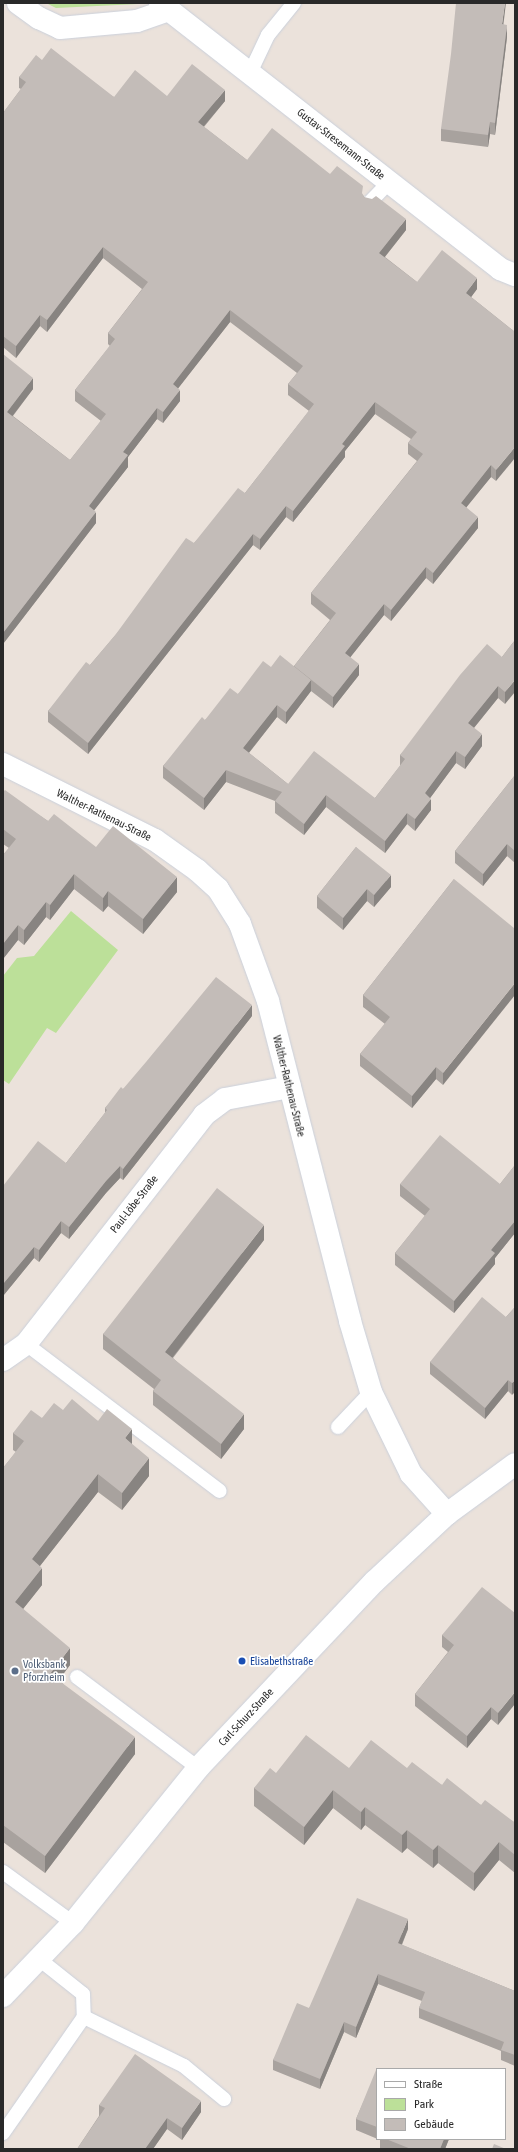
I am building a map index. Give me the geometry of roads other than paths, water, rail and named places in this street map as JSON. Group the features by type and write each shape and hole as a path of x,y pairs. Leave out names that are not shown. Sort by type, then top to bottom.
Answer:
{"street":[{"name":"Gustav-Stresemann-Straße","path":"18,3 39,18 60,28 138,21 164,6 500,269 514,273"},
{"name":"Walther-Rathenau-Straße","path":"3,764 155,840 197,870 218,889 240,924 262,983 350,1321 371,1392 411,1474 447,1514"},
{"name":"Paul-Löbe-Straße","path":"3,1360 26,1344 204,1115 225,1099 290,1087"},
{"name":"Carl-Schurz-Straße","path":"3,1996 73,1923 198,1768 369,1587 447,1514 515,1464"}],"lane":[{"path":"250,73 268,36 294,3"},
{"path":"370,202 389,182"},
{"path":"26,1344 220,1491"},
{"path":"338,1427 371,1392"},
{"path":"77,1677 198,1768"},
{"path":"3,1872 73,1923"},
{"path":"3,2133 84,2017 83,1994 39,1958"},
{"path":"84,2017 184,2066 224,2099"}],"place":[{"name":"Elisabethstraße","path":"242,1661"},
{"name":"Volksbank Pforzheim","path":"15,1671"}]}
